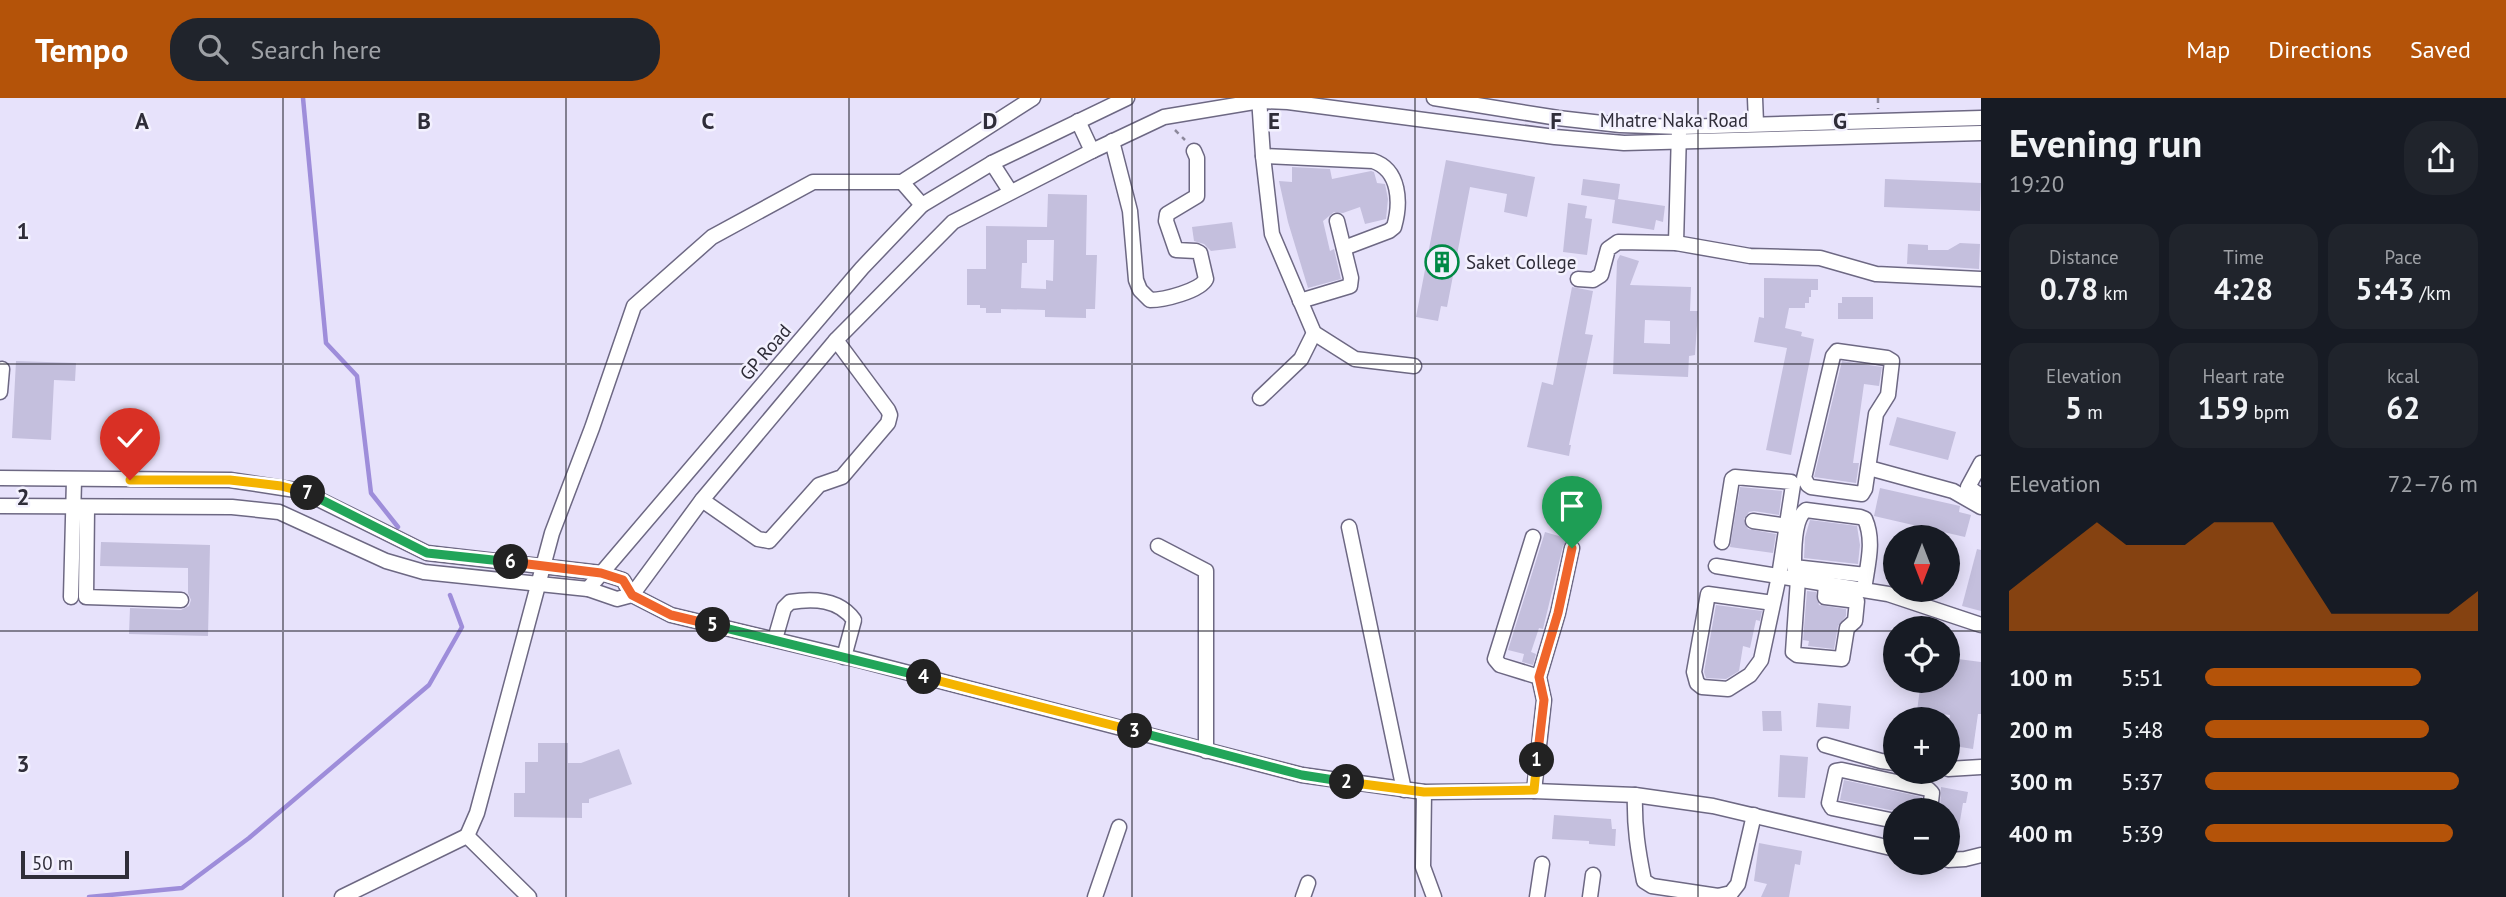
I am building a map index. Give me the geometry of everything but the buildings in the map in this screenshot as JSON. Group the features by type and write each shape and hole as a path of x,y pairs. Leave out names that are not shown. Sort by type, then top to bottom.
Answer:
{"street":[{"path":"342,897 467,836 477,813 552,533 634,306 712,237 813,182 902,182 1033,98"},
{"path":"0,506 232,507 279,512 386,561 424,572 588,589 617,599 632,595 702,499 836,340 953,222 1010,191 992,163 1127,98"},
{"name":"Mhatre Naka Road","path":"1434,98 1679,134 1981,133"},
{"path":"1755,98 1756,123"},
{"path":"1260,99 1272,234 1314,333 1355,359 1415,366"},
{"name":"Mhatre Naka Road","path":"1010,191 1164,117 1260,99 1555,137 1624,143 1756,123 1981,118"},
{"path":"1555,137 1558,118"},
{"path":"1078,121 1091,151"},
{"path":"1676,243 1679,134"},
{"path":"1112,141 1130,211 1136,280 1140,290 1150,299 1161,299 1199,287 1206,279 1200,253 1176,250 1167,221 1167,214 1198,196 1197,158 1194,151"},
{"path":"1263,156 1373,161 1389,171 1397,190 1394,227 1344,248"},
{"name":"GP Road","path":"588,589 862,268 922,205 992,163"},
{"path":"902,182 922,205"},
{"path":"1300,301 1350,286 1337,221"},
{"path":"1578,279 1593,280 1601,275 1608,249 1618,242 1676,243 1750,256 1820,258 1876,274 1981,279"},
{"path":"1261,398 1301,359 1314,333"},
{"path":"702,499 758,539 769,541 819,485 842,477 888,423 888,411 836,340"},
{"path":"1837,351 1892,360 1888,395 1876,414 1869,468 1862,495 1811,486 1805,482 1833,356 1837,351"},
{"path":"0,392 2,369"},
{"path":"1981,463 1968,487 1981,496"},
{"path":"1869,468 1953,491 1981,507"},
{"path":"1722,542 1732,479 1735,477 1791,482 1794,488 1788,526 1779,576 1773,603 1760,660 1750,675 1728,690 1702,687 1697,683 1694,672 1708,594 1773,603"},
{"path":"0,478 230,480 281,486 302,491 427,553 601,573 623,580 632,595 671,615 775,639 1302,775 1424,792 1534,790 1635,795 1713,806 1883,846"},
{"path":"74,480 81,508 86,597 181,600"},
{"path":"279,512 281,486"},
{"path":"71,597 81,508"},
{"path":"1866,582 1871,534 1865,519 1805,510 1802,512 1798,519 1794,567 1866,582 1888,594 1981,625"},
{"path":"1753,521 1788,526"},
{"path":"1349,527 1404,790"},
{"path":"1534,537 1495,659 1500,665 1539,677"},
{"path":"1158,546 1206,571 1206,751"},
{"path":"1534,790 1544,700 1539,677 1558,613 1572,548"},
{"path":"1716,566 1826,584 1866,582"},
{"path":"1798,579 1793,652 1797,655 1842,660 1847,628 1854,622 1857,601 1825,597 1826,584"},
{"path":"775,639 784,608 790,602 808,599 838,605 854,620 844,657"},
{"path":"1825,745 1883,761"},
{"path":"1960,768 1981,767"},
{"path":"1883,775 1842,770 1835,774 1829,803 1832,808 1883,819"},
{"path":"1918,784 1931,790 1931,798"},
{"path":"1424,792 1423,867 1434,897"},
{"path":"1635,795 1634,825 1641,869 1644,881 1652,886 1718,896 1731,893 1738,884 1754,815"},
{"path":"1095,897 1119,827"},
{"path":"467,836 528,897"},
{"path":"1960,859 1981,855"},
{"path":"1537,897 1542,864"},
{"path":"1590,897 1593,876"}],"path":[{"path":"1164,117 1194,151"}],"waterway":[{"path":"303,98 326,343 357,376 371,493 398,527"},
{"path":"89,897 182,888 249,838 429,685 462,627 450,595"}],"place":[{"name":"Saket College","path":"1442,262"}],"route":[{"path":"130,480 230,480 302,491 427,553 601,573 623,580 632,595 671,615 859,660 1302,775 1424,792 1534,790 1544,700 1539,677 1558,613 1572,548"}]}
